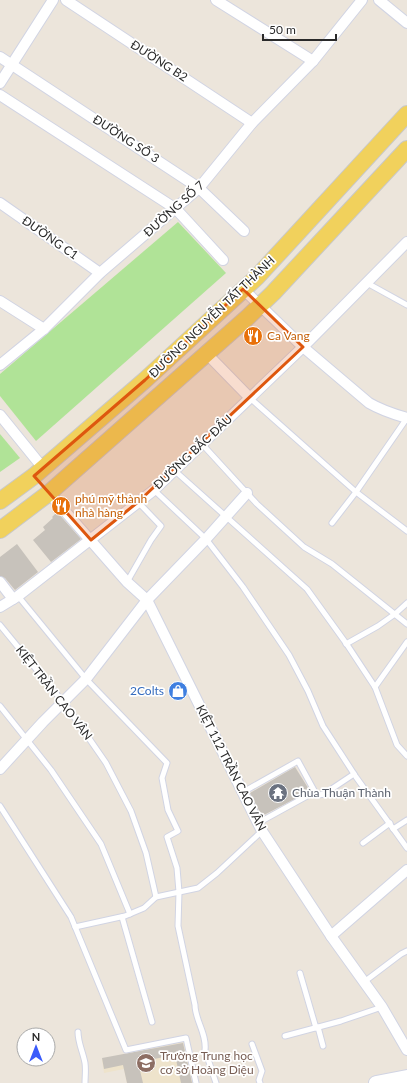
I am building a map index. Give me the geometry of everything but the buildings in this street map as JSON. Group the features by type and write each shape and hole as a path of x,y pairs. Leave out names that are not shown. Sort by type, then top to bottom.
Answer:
{"main road":[{"name":"ĐƯỜNG NGUYỄN TẤT THÀNH","path":"0,501 38,472 145,380 261,272 407,114"},
{"name":"ĐƯỜNG NGUYỄN TẤT THÀNH","path":"0,530 49,494 260,306 407,149"},
{"path":"38,472 49,494"},
{"path":"376,1083 407,1077"}],"street":[{"path":"0,83 53,0"},
{"name":"ĐƯỜNG B2","path":"66,0 252,123"},
{"path":"216,0 313,60"},
{"name":"ĐƯỜNG SỐ 7","path":"0,365 44,329 100,273 199,188 252,123 313,60 362,0"},
{"path":"379,0 407,23"},
{"name":"ĐƯỜNG SỐ 3","path":"0,57 199,188 244,231"},
{"path":"0,96 176,209 224,260"},
{"name":"ĐƯỜNG C1","path":"0,203 100,273"},
{"name":"ĐƯỜNG BẮC ĐẨU","path":"0,608 91,540 154,490 303,347 407,242"},
{"path":"243,289 303,347 369,403 378,409 407,418"},
{"path":"0,301 44,329"},
{"path":"207,354 250,398"},
{"path":"0,415 38,472"},
{"path":"0,769 63,701 86,679 147,600 206,539 247,492"},
{"name":"KIỆT 112 TRẦN CAO VÂN","path":"49,494 127,582 147,600 260,827 274,851 331,936 382,1007 407,1050"},
{"path":"0,582 16,597"},
{"path":"331,936 407,870"}],"lane":[{"path":"366,283 407,305"},
{"path":"250,398 356,492 407,531"},
{"path":"332,522 356,492 407,418"},
{"path":"202,444 258,504 304,547 332,564 407,624"},
{"path":"174,470 307,589 375,687 397,745 407,756"},
{"path":"154,490 206,539 243,587 289,655 308,691 323,726 354,774 407,848"},
{"path":"127,582 151,540 161,526 138,502"},
{"path":"16,597 86,679 167,763 162,778 168,810 178,831 167,837 177,868 179,892 178,926 195,1005 195,1012 201,1026 206,1045 205,1050 216,1083"},
{"path":"346,644 378,626 407,603"},
{"name":"KIỆT TRẦN CAO VÂN","path":"0,625 63,701 106,763 132,811 146,853 156,897"},
{"path":"375,687 407,642"},
{"path":"0,706 51,770 101,844 130,914"},
{"path":"243,792 298,760 316,794"},
{"path":"75,927 122,917 144,908 156,897 198,888 217,873 260,827 309,794 324,794 354,774"},
{"path":"0,806 71,917 126,1050 186,1038 196,1083"},
{"path":"393,829 407,820"},
{"path":"363,843 390,823"},
{"path":"122,917 152,1022"},
{"path":"364,982 400,954 407,951"},
{"path":"300,973 323,1046"},
{"path":"285,1036 341,1021 382,1007"},
{"path":"78,1032 78,1039 85,1064 85,1083"},
{"path":"252,1044 262,1071 260,1083"}],"highlighted area":[{"path":"243,289 303,347 138,502 91,540 34,476 145,380"}],"shaded area":[{"name":"Trường Trung học cơ sở Hoàng Diệu","path":"185,1041 194,1083 127,1083 124,1069 104,1073 102,1059"}],"green space":[{"path":"178,222 226,273 36,441 0,396 0,374"},
{"path":"0,434 20,458 0,472"}],"place":[{"name":"Ca Vang","path":"253,336"},
{"name":"phú mỹ thành nhà hàng","path":"61,506"},
{"name":"2Colts","path":"178,691"},
{"name":"Chùa Thuận Thành","path":"278,793"},
{"name":"Trường Trung học cơ sở Hoàng Diệu","path":"146,1063"}]}
